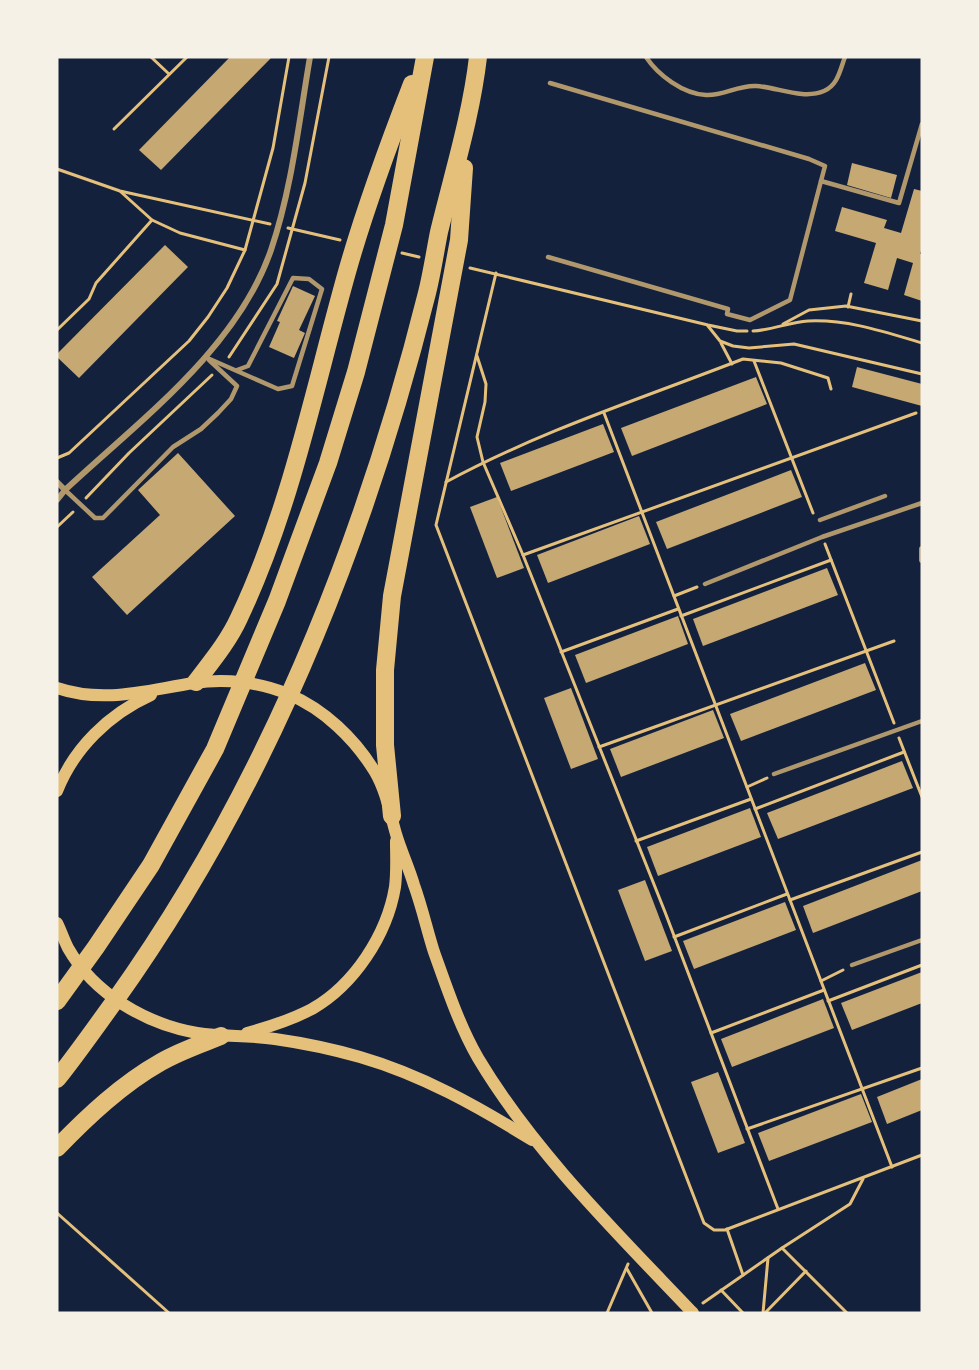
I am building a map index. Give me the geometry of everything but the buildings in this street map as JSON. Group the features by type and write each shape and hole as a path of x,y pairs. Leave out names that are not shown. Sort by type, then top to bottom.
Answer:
{"highway":[{"path":"196,682 220,650 238,620 277,523 303,440 347,272 383,158 424,57"},
{"path":"57,1001 151,865 215,749 278,601 328,463 356,372 394,225 424,57"},
{"path":"394,825 385,745 385,681 392,596 459,240 468,120 478,57"},
{"path":"57,1079 134,974 195,880 254,769 323,619 402,385 468,120"},
{"path":"57,1148 119,1090 139,1075 164,1060 221,1036"}],"main road":[{"path":"57,688 73,693 111,697 196,682 227,681 258,685 287,694 315,708 350,737 376,774 414,884 434,951 462,1027 478,1057 538,1144 672,1290 695,1310"},
{"path":"57,791 63,776 82,747 106,722 135,703 166,689"},
{"path":"240,1035 279,1024 313,1008 343,986 367,956 385,923 395,886 394,825"},
{"path":"57,923 69,949 91,978 120,1003 156,1022 196,1033 221,1036 240,1035 305,1044 402,1071 475,1105 538,1144"}],"street":[{"path":"57,500 205,357 226,333 242,308 271,250 294,151 310,57"},
{"path":"57,483 65,490"},
{"path":"57,495 65,490"},
{"path":"922,549 922,560"}],"lane":[{"path":"646,57 654,69 666,80 706,95 728,92 742,86 809,94 824,91 835,83 845,57"},
{"path":"548,257 728,309 727,314 750,320 790,300 825,166 809,159 550,83"},
{"path":"821,181 899,203 922,124"},
{"path":"205,357 278,388 292,386 322,289 309,279 293,278 248,366 237,370"},
{"path":"65,490 96,518 103,519 173,447 201,429 218,413 231,399 237,386 205,357"},
{"path":"820,520 885,496"},
{"path":"705,584 822,537 849,530 891,512 922,503"},
{"path":"774,774 922,721"},
{"path":"852,965 922,940"}],"path":[{"path":"151,57 169,74"},
{"path":"114,129 187,57"},
{"path":"57,458 69,453 189,341 227,288 245,250 273,148 289,57"},
{"path":"286,251 300,203 329,57"},
{"path":"120,191 152,220 180,233 245,250"},
{"path":"57,330 89,299 96,283 152,220"},
{"path":"496,273 436,525 701,1217 708,1227 714,1230 727,1229 922,1155"},
{"path":"848,307 851,294"},
{"path":"778,326 809,310 848,307 922,321"},
{"path":"708,325 720,341 732,364"},
{"path":"720,341 749,348 794,344 922,374"},
{"path":"477,354 486,384 485,402 477,437 483,462 523,555 599,747 778,1209"},
{"path":"446,482 521,445 742,360 781,363 828,378 831,389"},
{"path":"754,361 922,797"},
{"path":"604,413 892,1167"},
{"path":"523,555 916,413"},
{"path":"681,616 831,560"},
{"path":"674,596 705,584"},
{"path":"561,652 678,609"},
{"path":"599,747 894,641"},
{"path":"755,809 904,752"},
{"path":"747,787 774,774"},
{"path":"636,841 751,799"},
{"path":"790,900 922,852"},
{"path":"674,937 788,894"},
{"path":"821,981 852,965"},
{"path":"828,1001 922,965"},
{"path":"711,1033 824,989"},
{"path":"747,1129 922,1068"},
{"path":"695,1310 768,1257 850,1204 864,1178"},
{"path":"57,1213 169,1313"},
{"path":"727,1229 743,1275"},
{"path":"782,1248 847,1313"},
{"path":"764,1313 768,1257"},
{"path":"607,1313 628,1264"},
{"path":"627,1269 652,1313"},
{"path":"764,1313 806,1271"},
{"path":"721,1290 743,1313"}]}
